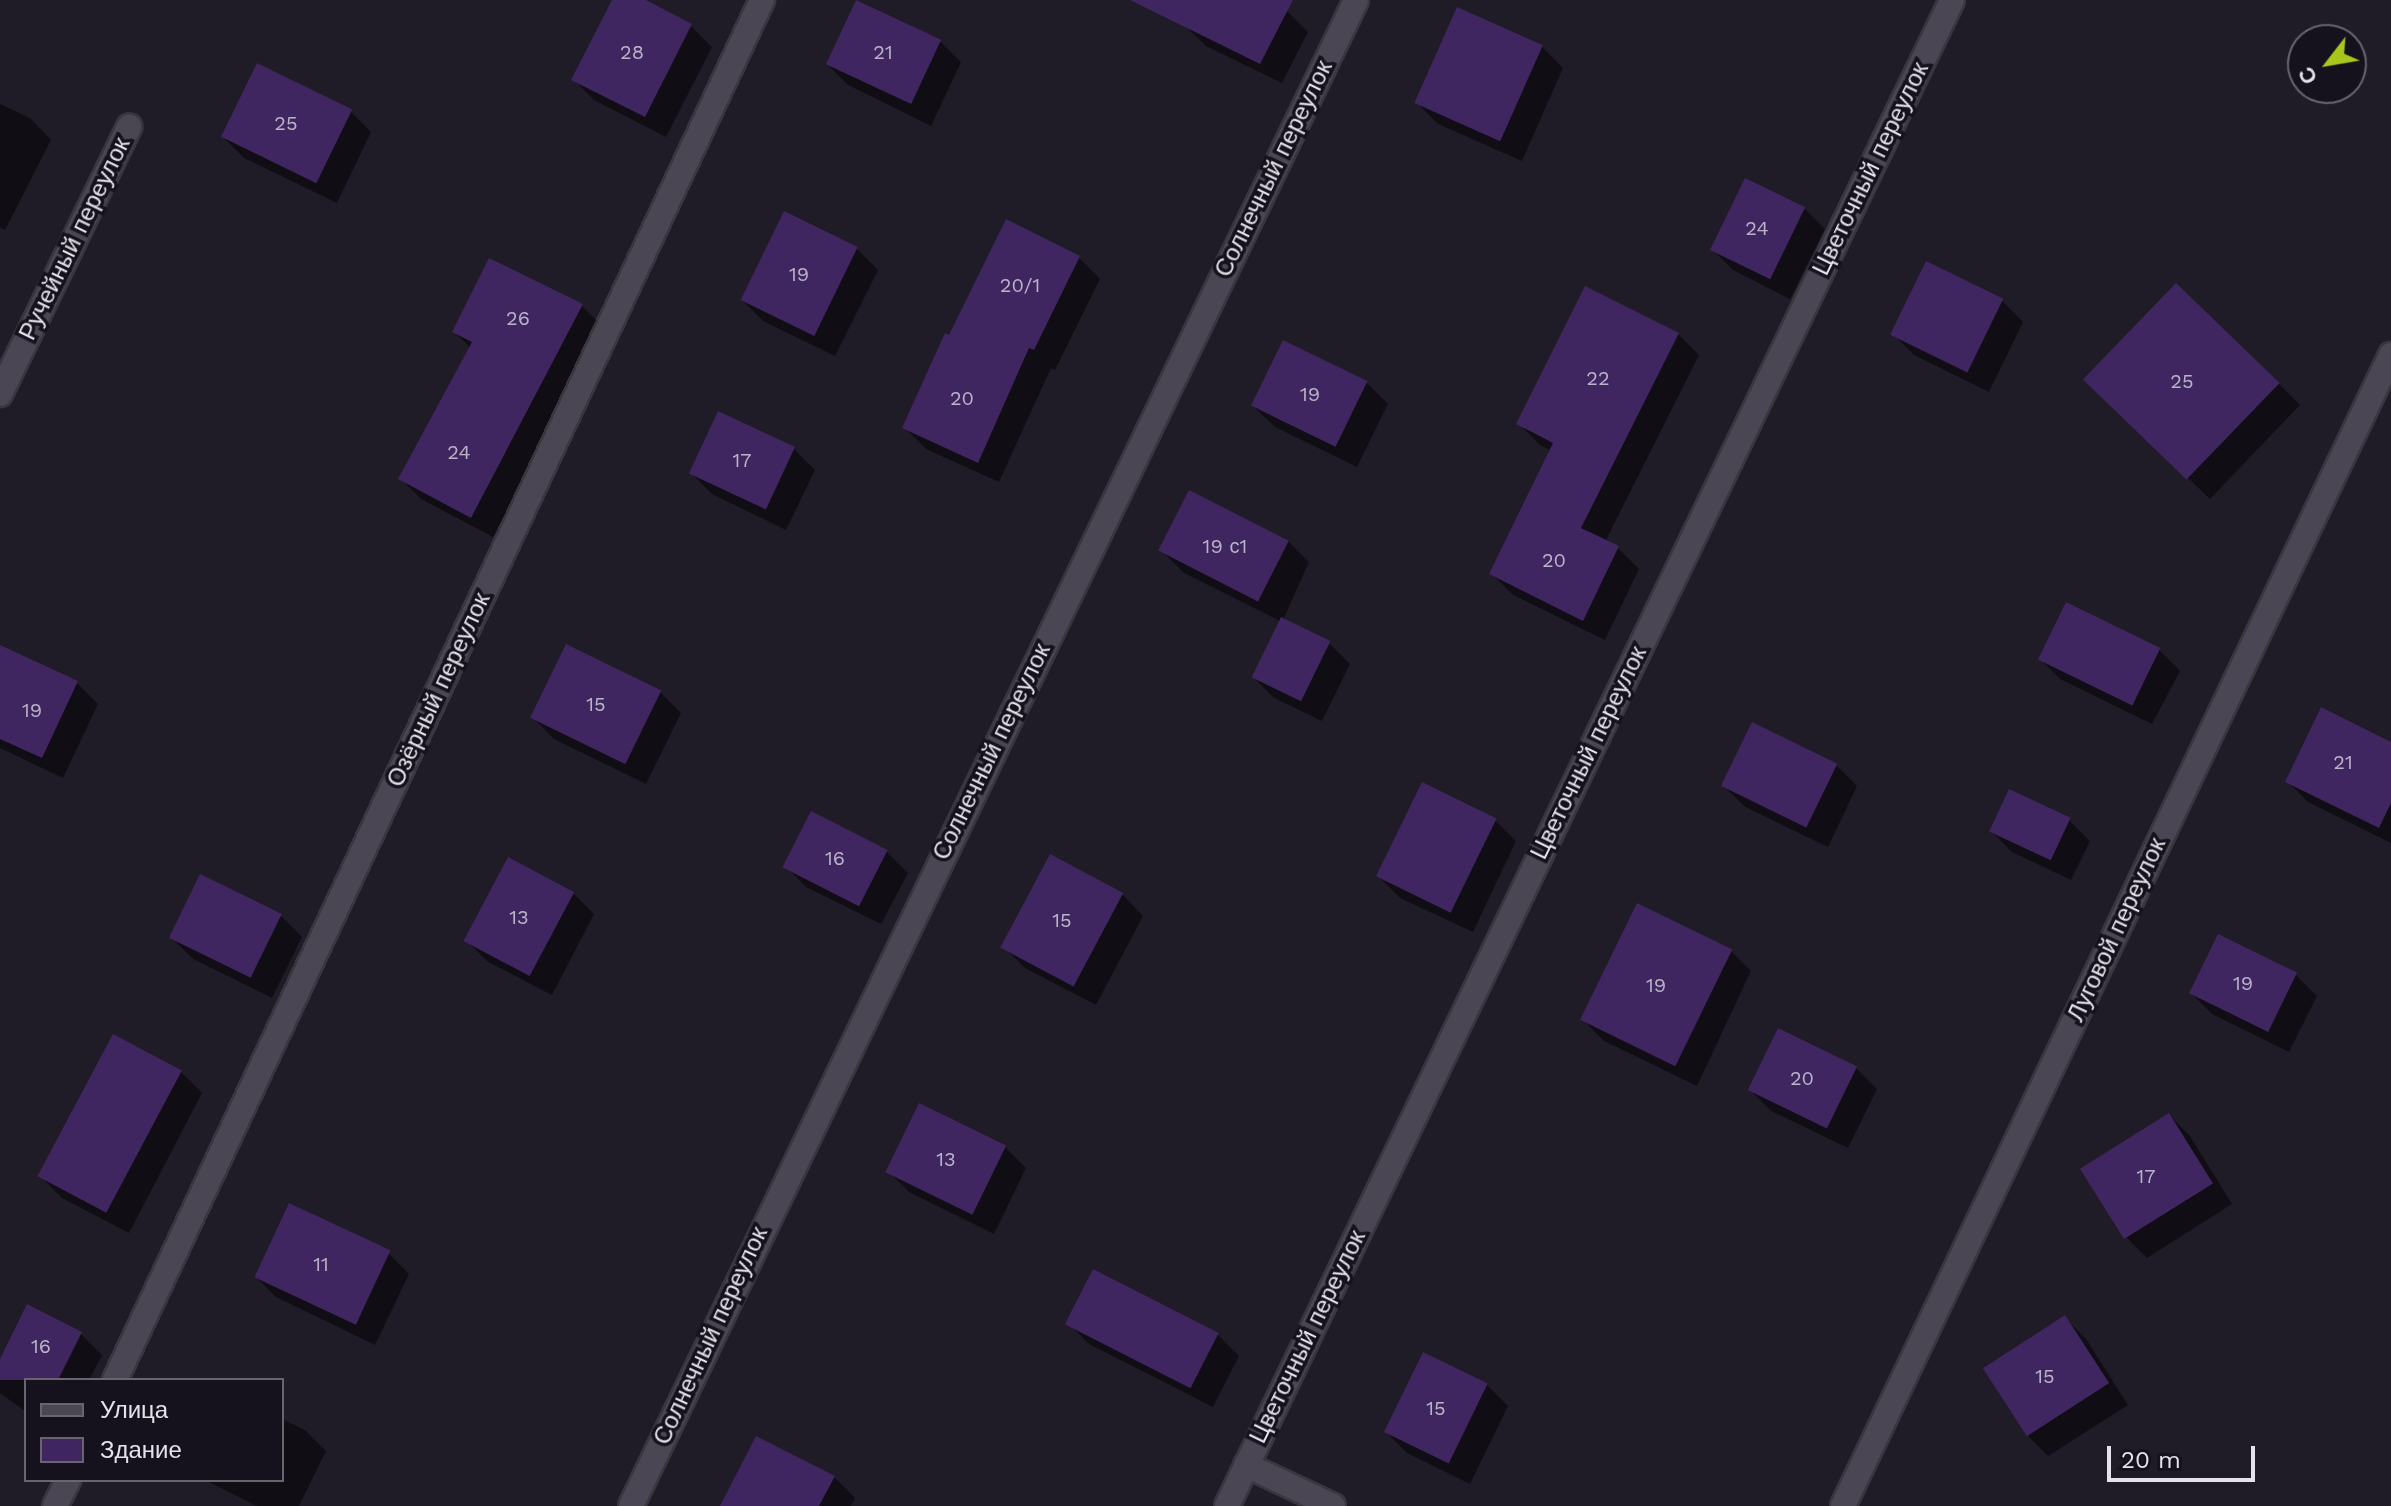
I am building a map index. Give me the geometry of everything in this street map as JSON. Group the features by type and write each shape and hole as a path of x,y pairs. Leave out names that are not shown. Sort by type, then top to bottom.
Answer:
{"street":[{"name":"Озёрный переулок","path":"116,1378 762,0"},
{"name":"Солнечный переулок","path":"631,1506 760,1231 1356,0"},
{"name":"Цветочный переулок","path":"1227,1506 1952,0"},
{"name":"Ручейный переулок","path":"0,394 129,127"},
{"name":"Луговой переулок","path":"1843,1506 2391,355"},
{"path":"1246,1465 1333,1506"},
{"path":"55,1506 67,1482"}],"building":[{"path":"612,0 646,0 692,24 645,117 571,80"},
{"path":"856,0 941,40 911,104 826,64"},
{"path":"1130,0 1293,0 1260,64"},
{"path":"1457,7 1543,45 1500,141 1414,103"},
{"path":"257,63 352,109 316,183 221,137"},
{"path":"1745,178 1805,207 1770,279 1710,250"},
{"path":"784,211 858,247 814,336 741,300"},
{"path":"1006,219 1080,256 1034,350 1029,348 978,463 902,428 945,333 949,335"},
{"path":"489,258 583,304 471,518 398,479 472,342 452,332"},
{"path":"1926,261 2003,299 1967,372 1890,335"},
{"path":"2176,283 2280,383 2187,479 2083,379"},
{"path":"1585,286 1679,333 1581,528 1619,546 1583,621 1489,574 1553,443 1516,424"},
{"path":"1283,340 1367,381 1335,447 1251,406"},
{"path":"718,411 795,447 766,509 689,474"},
{"path":"1189,490 1289,541 1258,601 1158,551"},
{"path":"2066,602 2160,648 2132,706 2038,660"},
{"path":"1281,617 1330,641 1301,701 1252,677"},
{"path":"566,644 661,690 625,764 530,718"},
{"path":"0,645 78,681 42,758 0,739"},
{"path":"2321,707 2391,742 2391,803 2379,828 2285,782"},
{"path":"1752,722 1837,764 1806,827 1721,786"},
{"path":"1422,782 1497,818 1451,913 1376,876"},
{"path":"2009,789 2071,818 2051,860 1989,832"},
{"path":"811,811 888,850 859,906 782,867"},
{"path":"1050,854 1123,893 1074,987 1000,948"},
{"path":"508,857 574,892 530,976 463,941"},
{"path":"200,874 282,914 251,978 169,938"},
{"path":"1637,903 1732,949 1675,1066 1580,1020"},
{"path":"2218,934 2297,973 2268,1032 2189,993"},
{"path":"1778,1028 1857,1067 1827,1129 1748,1090"},
{"path":"113,1034 182,1071 106,1213 37,1176"},
{"path":"919,1103 1006,1146 972,1215 885,1172"},
{"path":"2169,1113 2213,1183 2124,1239 2080,1169"},
{"path":"289,1203 391,1250 356,1325 254,1277"},
{"path":"1093,1269 1219,1333 1190,1388 1065,1324"},
{"path":"27,1304 82,1332 59,1378 0,1380 0,1359"},
{"path":"2065,1315 2109,1383 2027,1436 1983,1368"},
{"path":"1423,1352 1488,1384 1449,1464 1384,1432"},
{"path":"756,1436 835,1476 819,1506 720,1506"}]}
